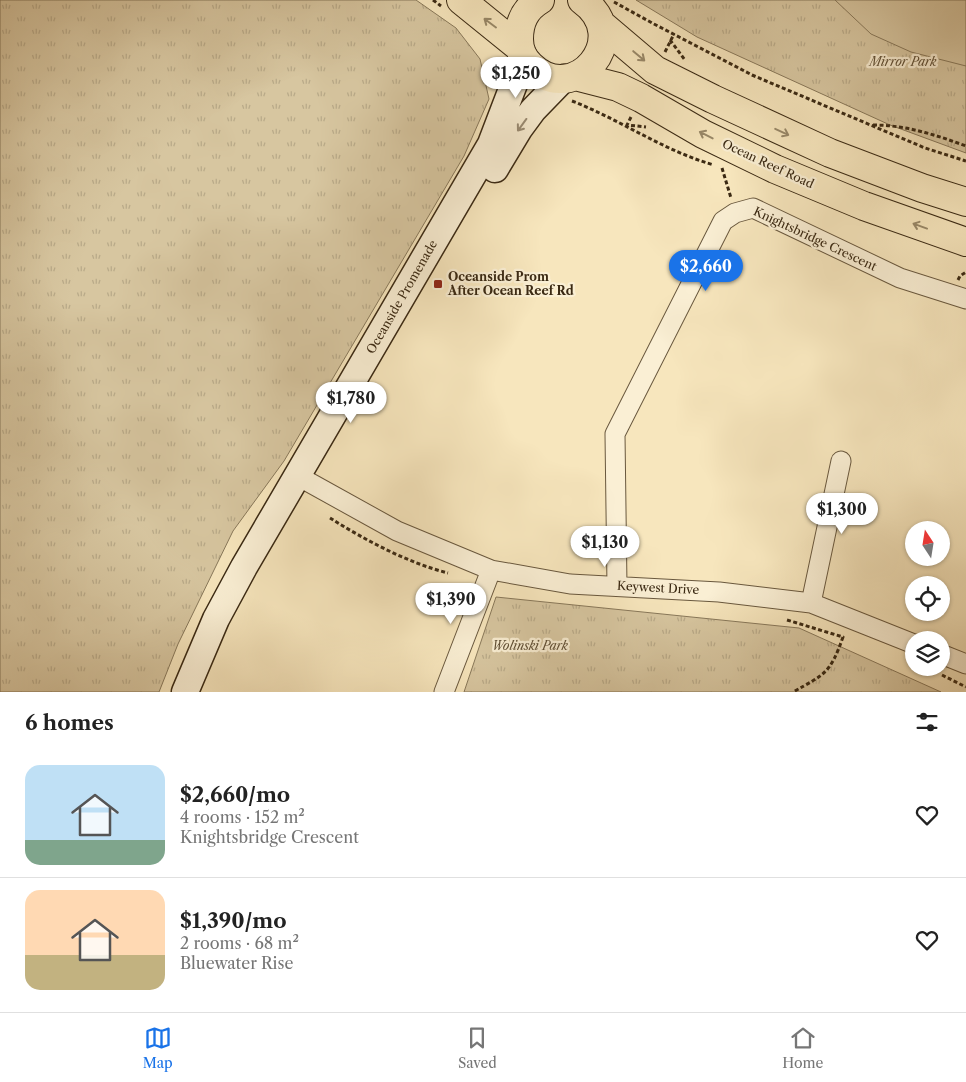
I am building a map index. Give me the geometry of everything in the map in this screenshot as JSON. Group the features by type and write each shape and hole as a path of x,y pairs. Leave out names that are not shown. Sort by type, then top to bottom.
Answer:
{"main road":[{"path":"461,0 521,51"},
{"path":"521,51 520,23 528,10 540,0"},
{"path":"582,0 596,13 602,25 655,70 830,153 922,188 966,202"},
{"path":"569,84 592,66 599,55 603,42 602,25"},
{"name":"Ocean Reef Road","path":"521,51 528,63 542,74 569,84 618,87 641,98 703,134 775,169 864,206 966,242"},
{"name":"Oceanside Promenade","path":"200,692 236,611 303,479 491,144 517,76 521,51"},
{"name":"Oceanside Promenade","path":"185,692 216,619 244,567 303,479 518,129 533,110 569,84"}],"street":[{"name":"Knightsbridge Crescent","path":"617,586 616,434 723,221 735,213 753,208 900,278 966,299"},
{"path":"811,603 841,460"},
{"name":"Keywest Drive","path":"303,479 396,531 491,570 570,584 719,592 811,603 905,640"},
{"path":"444,692 491,570"},
{"path":"950,663 966,664"}],"path":[{"path":"612,0 752,75 925,148 966,161"},
{"path":"569,84 599,111 690,159 722,168 735,213"},
{"path":"870,124 890,125 916,130 966,146"},
{"path":"950,674 966,687"}],"green space":[{"path":"0,0 416,0 456,28 480,59 489,99 464,156 284,461 233,531 178,644 159,692 0,692"},
{"name":"Mirror Park","path":"636,0 966,0 966,153 890,125 697,37"},
{"path":"835,0 966,0 966,66 911,52 871,34"},
{"name":"Wolinski Park","path":"496,597 799,628 941,692 464,692"}],"place":[{"name":"Oceanside Prom After Ocean Reef Rd","path":"438,284"}]}
